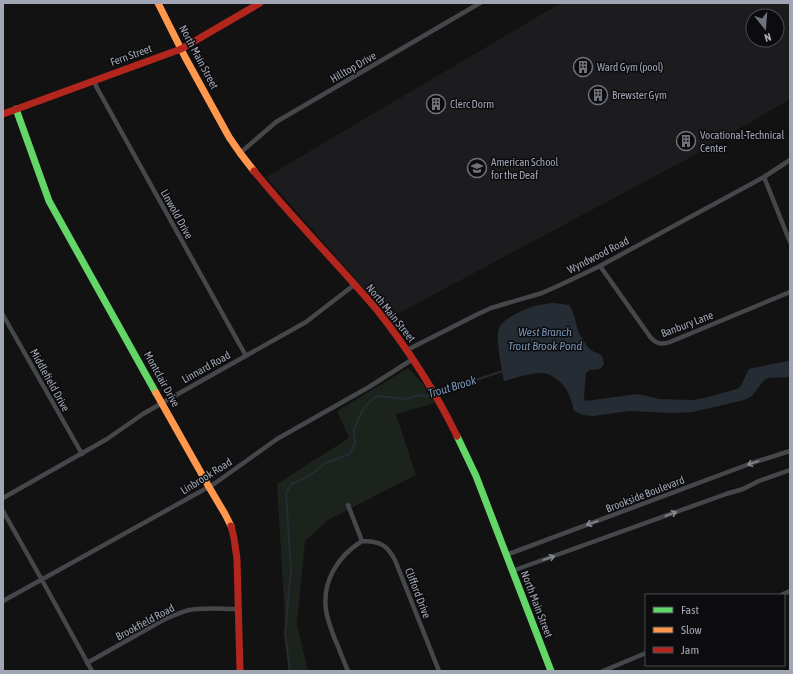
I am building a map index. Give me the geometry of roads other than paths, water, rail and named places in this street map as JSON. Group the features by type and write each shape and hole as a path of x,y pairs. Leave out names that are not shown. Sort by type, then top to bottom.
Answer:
{"street":[{"name":"North Main Street","path":"158,3 181,49 229,137 240,153 276,197 377,311 407,350 431,387 467,456 550,671"},
{"name":"Fern Street","path":"3,114 181,49 260,3"},
{"name":"Hilltop Drive","path":"240,153 276,122 480,3"},
{"name":"Linwold Drive","path":"94,81 246,356"},
{"name":"Montclair Drive","path":"16,109 49,201 228,520 234,534 237,559 240,671"},
{"name":"Wyndwood Road","path":"407,350 491,308 542,293 600,266 764,177 790,160"},
{"path":"764,177 790,242"},
{"name":"Banbury Lane","path":"600,266 651,338 659,344 665,344 790,292"},
{"name":"Linnard Road","path":"3,498 107,439 143,414 306,322 354,285"},
{"name":"Middlefield Drive","path":"3,315 82,454"},
{"name":"Linbrook Road","path":"3,601 209,487 272,442 369,387 413,359"},
{"name":"Brookside Boulevard","path":"506,555 790,450"},
{"path":"512,571 742,489 790,470"},
{"path":"348,505 362,541 346,552 334,567 330,575 326,592 326,610 329,622 348,671"},
{"path":"3,512 92,671"},
{"name":"Clifford Drive","path":"362,541 378,542 388,548 392,553 439,671"},
{"name":"Brookfield Road","path":"88,663 165,619 189,610 238,609"},
{"path":"603,671 645,653"}],"water":[{"name":"West Branch Trout Brook Pond","path":"554,303 569,305 573,312 580,335 592,351 602,356 604,364 600,369 590,370 586,373 585,401 638,394 659,399 693,400 704,398 737,389 740,387 749,369 787,361 790,361 790,377 769,378 764,380 752,396 744,400 693,412 671,413 629,411 593,416 583,415 574,411 566,389 560,382 549,374 532,374 504,381 498,340 498,333 501,324 516,314 534,306"}],"waterway":[{"name":"Trout Brook","path":"290,671 285,633 291,570 286,493 292,484 309,476 325,463 350,454 355,443 354,429 361,413 369,402 377,396 407,399 420,395 427,396 503,371"}],"place":[{"name":"Ward Gym (pool)","path":"583,67"},
{"name":"Brewster Gym","path":"598,95"},
{"name":"Clerc Dorm","path":"436,104"},
{"name":"Vocational-Technical Center","path":"686,141"},
{"name":"American School for the Deaf","path":"477,168"}]}
